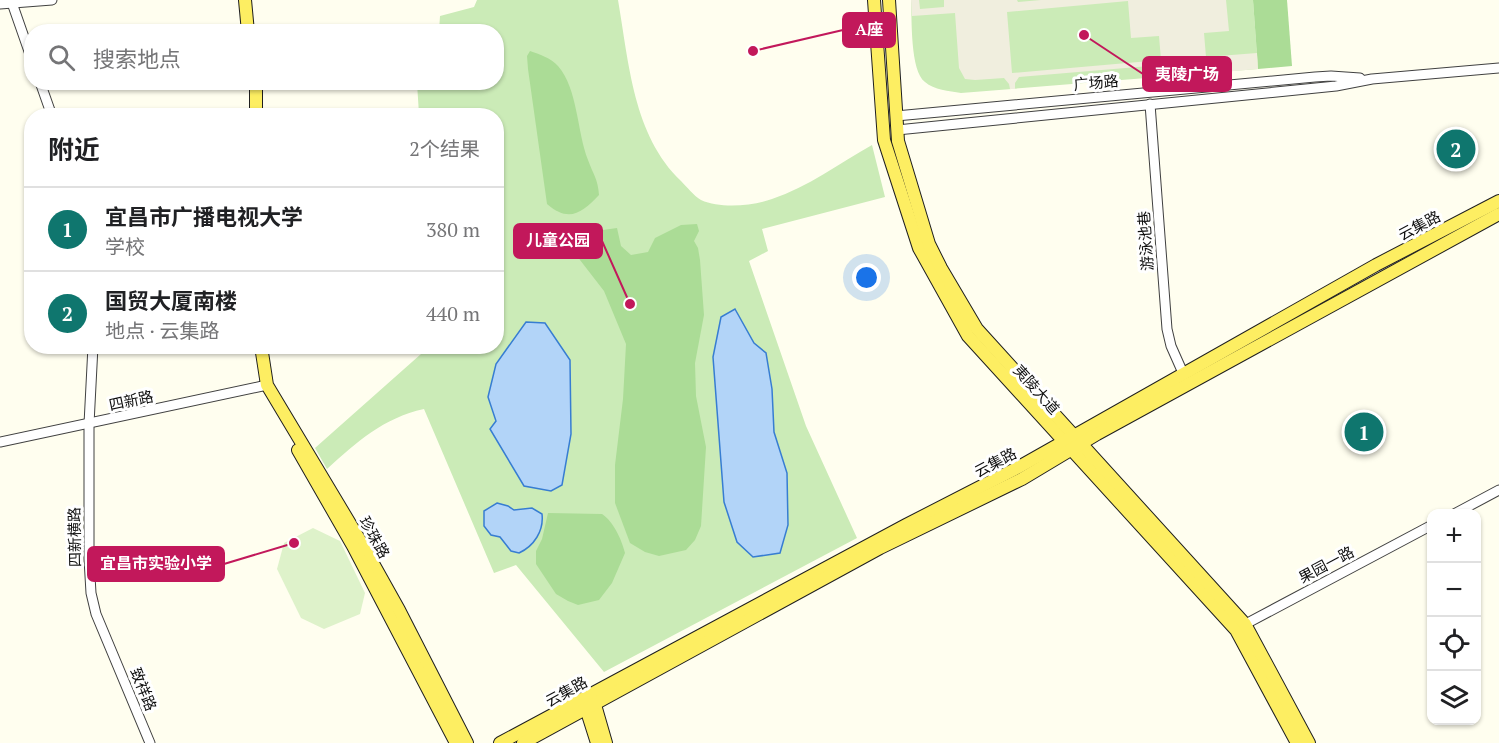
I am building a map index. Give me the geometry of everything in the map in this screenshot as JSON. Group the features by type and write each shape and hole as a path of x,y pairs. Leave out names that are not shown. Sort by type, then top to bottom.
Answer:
{"main road":[{"path":"245,0 247,24"},
{"path":"253,0 254,24"},
{"name":"夷陵大道","path":"874,0 884,140 919,248 968,336 1073,443"},
{"name":"夷陵大道","path":"889,0 898,141 929,244 977,329 1073,443 1240,627 1309,743"},
{"path":"249,90 249,108"},
{"path":"256,90 256,108"},
{"name":"云集路","path":"500,743 589,701 880,548 1022,479 1073,443 1183,373 1376,265 1499,201"},
{"name":"云集路","path":"1073,443 1499,214"},
{"name":"珍珠路","path":"255,354 263,386 353,546 456,743"},
{"name":"珍珠路","path":"261,354 263,386 361,542 399,610 466,743"},
{"name":"夷陵大道","path":"1240,627 1297,743"},
{"path":"589,701 597,743"},
{"path":"589,701 606,743"},
{"name":"云集路","path":"523,743 589,701"}],"street":[{"path":"0,4 52,0"},
{"path":"12,2 24,37"},
{"name":"广场路","path":"897,130 1336,86 1372,79 1499,68"},
{"name":"广场路","path":"896,116 1315,77 1372,79"},
{"path":"43,90 49,108"},
{"name":"游泳池巷","path":"1150,104 1167,329 1171,346 1183,373"},
{"name":"四新横路","path":"93,354 89,424 88,536 91,593 96,614 110,647"},
{"name":"四新路","path":"0,442 263,386"},
{"path":"1462,509 1499,490"},
{"name":"果园一路","path":"1240,627 1427,527"},
{"name":"致祥路","path":"110,647 150,743"}],"green space":[{"path":"477,0 618,0 630,73 643,120 652,142 665,163 701,200 718,205 736,206 772,199 811,181 872,145 885,197 762,229 768,251 749,261 806,426 857,538 604,672 516,565 494,573 424,409 396,418 371,432 327,469 315,448 421,354 504,354 504,108 419,108 417,90 504,90 504,24 439,24 440,16 474,7"},
{"path":"911,0 1253,0 1258,69 961,93 947,91 933,87 920,76 914,56"},
{"path":"1253,0 1287,0 1292,66 1258,69"},
{"path":"530,51 552,61 565,75 570,86 584,149 598,185 599,195 587,207 575,213 562,213 547,204 528,69 527,56"},
{"path":"697,224 699,231 694,241 700,260 704,315 695,363 696,396 706,447 701,526 695,540 686,550 659,556 645,552 630,543 615,503 615,465 623,399 626,344 604,291 580,260 574,248 603,230 617,228 621,246 631,255 648,252 655,238 681,225"},
{"path":"548,513 602,514 616,531 625,553 612,583 599,600 578,605 568,601 556,594 536,564 536,551 542,539"},
{"path":"313,528 340,541 365,593 360,614 324,629 301,618 277,569 284,543"}],"shaded area":[{"path":"911,0 919,0 920,9 944,7 944,0 1017,0 1018,2 1226,0 1229,31 1204,33 1206,57 1257,53 1258,69 1163,77 1161,65 1019,77 1015,83 1015,89 1010,89 1004,78 965,79 959,68 955,13 912,16","holes":["1128,1 1131,38 1159,36 1161,60 1012,73 1007,12"]}],"water":[{"path":"735,309 754,343 766,353 772,389 774,432 787,473 788,525 780,553 753,557 737,542 724,502 713,357 721,317"},
{"path":"526,322 545,323 570,360 571,434 562,485 551,491 524,486 490,429 496,421 488,397 496,364"},
{"path":"497,503 514,510 532,508 542,514 540,532 529,546 519,553 511,551 500,537 491,535 484,526 484,511"}],"place":[{"name":"夷陵广场","path":"1084,35"},
{"name":"A座","path":"753,51"},
{"name":"国贸大厦南楼","path":"1456,149"},
{"name":"儿童公园","path":"630,304"},
{"name":"宜昌市广播电视大学","path":"1364,432"},
{"name":"宜昌市实验小学","path":"294,543"}]}
